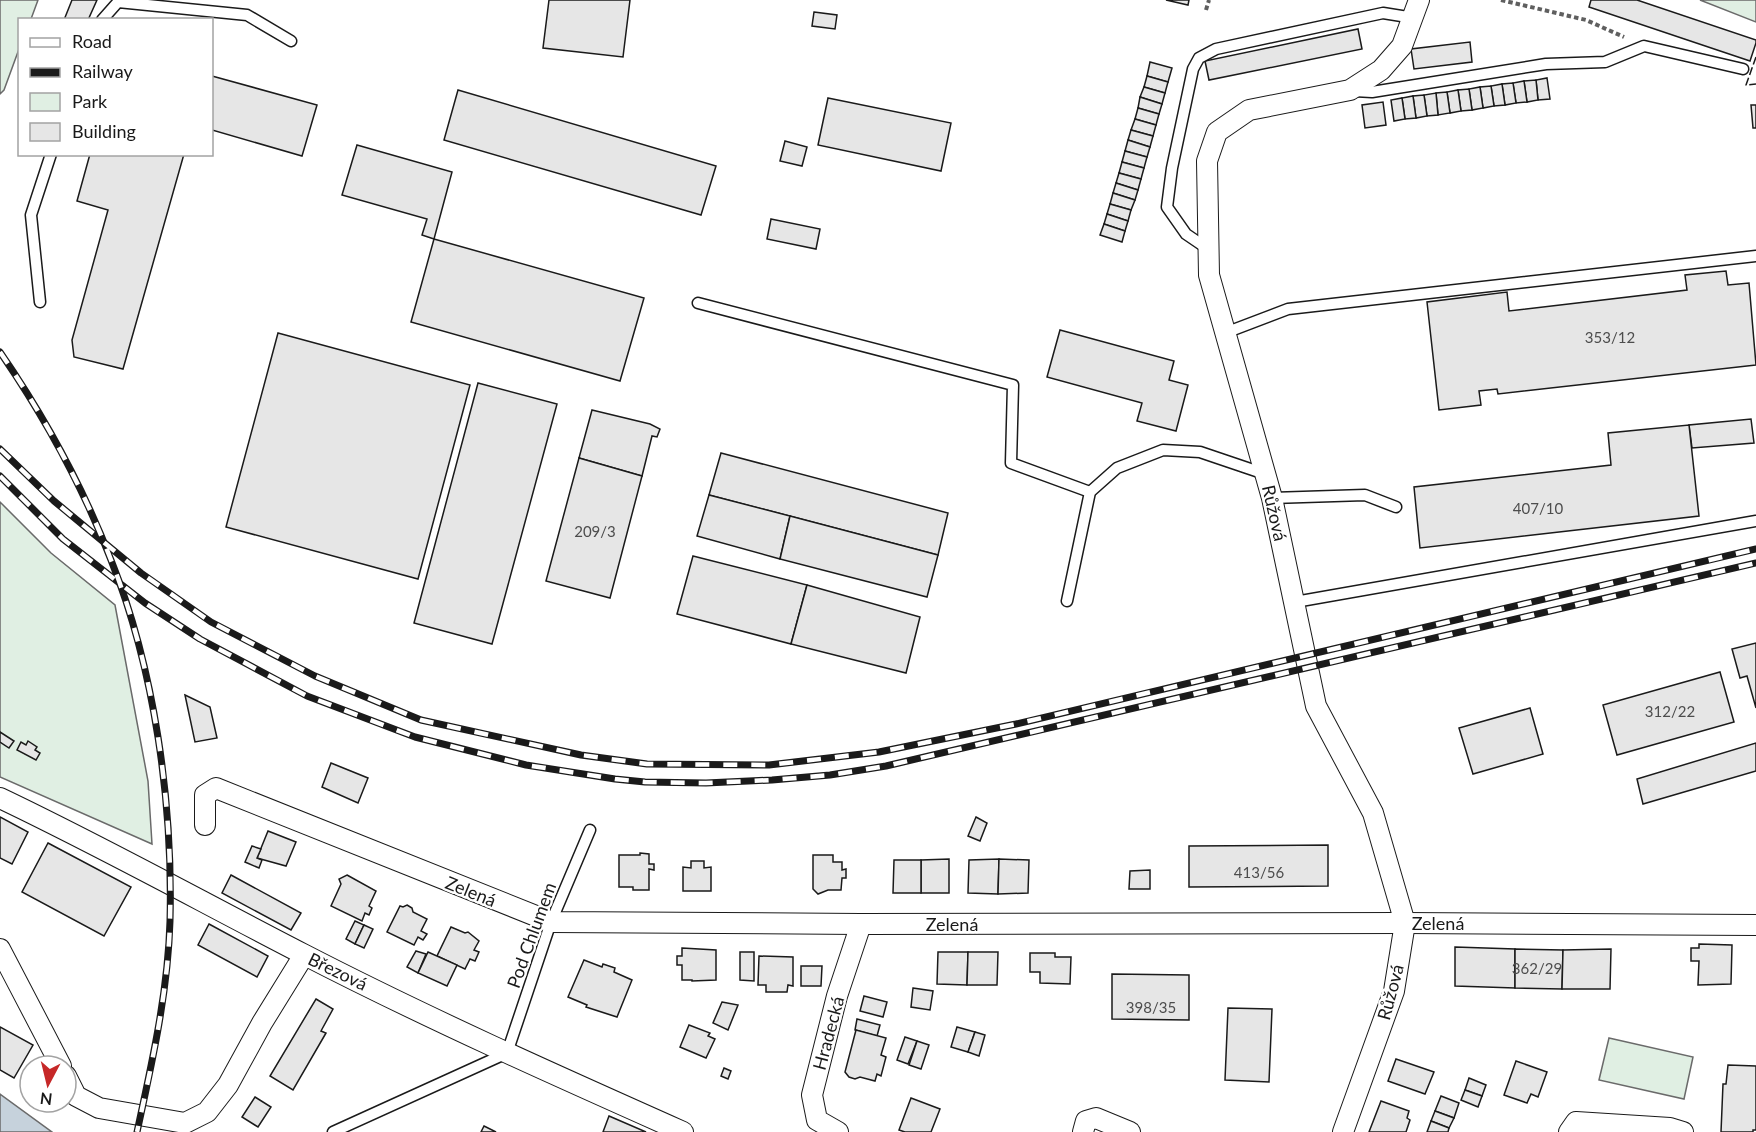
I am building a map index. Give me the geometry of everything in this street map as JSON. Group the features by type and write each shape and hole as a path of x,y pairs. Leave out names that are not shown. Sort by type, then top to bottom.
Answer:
{"street":[{"name":"Růžová","path":"1343,1132 1394,991 1405,923 1373,813 1316,706 1272,498 1209,275 1207,160 1217,132 1249,110 1350,90 1381,70 1401,46 1417,9"},
{"name":"Zelená","path":"205,825 205,795 216,788 551,922 1405,923 1756,926"},
{"name":"Březová","path":"0,798 206,902 304,955 507,1053 683,1132"},
{"name":"Hradecká","path":"838,1132 817,1120 812,1095 837,996 861,924"},
{"path":"0,949 55,1054"},
{"path":"78,1097 99,1108 185,1123 207,1112 228,1085 262,1023 304,955"},
{"path":"1083,1132 1086,1121 1096,1118 1130,1132"},
{"path":"1569,1132 1576,1122 1670,1128 1683,1132"}],"lane":[{"path":"104,18 118,2 247,15 291,41"},
{"path":"1208,249 1186,234 1167,207 1172,168 1193,69 1199,58 1216,49 1383,13 1417,9"},
{"path":"1350,90 1372,92 1546,64 1605,62 1644,46 1743,69"},
{"path":"40,302 31,215 50,156"},
{"path":"1226,333 1288,309 1756,256"},
{"path":"698,303 1013,385 1011,463 1090,492"},
{"path":"1066,601 1090,492 1117,468 1162,450 1200,452 1265,474"},
{"path":"1272,498 1365,495 1396,507"},
{"path":"1295,602 1756,521"},
{"name":"Pod Chlumem","path":"507,1053 551,922 590,830"},
{"path":"333,1132 507,1053"}],"path":[{"path":"1206,10 1209,0"},
{"path":"1501,0 1586,20 1644,46"}],"green space":[{"path":"0,0 38,0 31,18 18,18 18,52 4,90 0,94"},
{"path":"1700,0 1756,0 1756,22"},
{"path":"0,502 51,553 115,605 148,781 152,844 0,777"},
{"path":"1609,1038 1693,1057 1684,1099 1599,1080"}],"shaded area":[{"path":"0,1094 18,1107 18,1114 27,1114 52,1132 0,1132"}],"building":[{"path":"72,0 97,0 89,18 65,18"},
{"path":"549,0 630,0 623,57 543,48"},
{"path":"1166,0 1189,0 1188,5"},
{"path":"1591,0 1637,0 1756,40 1756,43 1750,61 1589,7"},
{"path":"814,12 837,15 835,29 812,26"},
{"path":"1358,29 1362,49 1209,80 1205,61"},
{"path":"1470,42 1472,62 1414,69 1411,49"},
{"path":"1150,62 1172,68 1168,82 1147,76"},
{"path":"213,76 317,105 302,156 213,130"},
{"path":"1147,76 1168,82 1165,93 1144,87"},
{"path":"1547,78 1550,99 1538,100 1536,80"},
{"path":"1536,80 1538,100 1527,102 1524,81"},
{"path":"1524,81 1527,102 1516,103 1513,83"},
{"path":"1513,83 1516,103 1505,105 1502,84"},
{"path":"1502,84 1505,105 1494,106 1491,86"},
{"path":"1491,86 1494,106 1483,108 1480,87"},
{"path":"1144,87 1165,93 1162,104 1140,97"},
{"path":"1480,87 1483,108 1472,110 1469,89"},
{"path":"1469,89 1472,110 1461,111 1458,90"},
{"path":"458,90 716,166 701,215 444,140"},
{"path":"1458,90 1461,111 1450,113 1447,92"},
{"path":"1447,92 1450,113 1438,115 1436,93"},
{"path":"1436,93 1438,115 1427,116 1424,95"},
{"path":"1424,95 1427,116 1416,118 1413,96"},
{"path":"1413,96 1416,118 1405,119 1402,98"},
{"path":"1140,97 1162,104 1159,114 1138,108"},
{"path":"828,98 951,123 941,171 818,145"},
{"path":"1402,98 1405,119 1394,121 1391,100"},
{"path":"1383,102 1386,125 1365,128 1362,105"},
{"path":"1751,105 1756,105 1756,128 1753,128"},
{"path":"1138,108 1159,114 1156,125 1135,119"},
{"path":"1135,119 1156,125 1153,136 1131,130"},
{"path":"1131,130 1153,136 1150,147 1128,140"},
{"path":"1128,140 1150,147 1147,157 1125,151"},
{"path":"785,141 807,147 802,166 780,161"},
{"path":"357,145 452,172 434,239 422,235 427,219 342,195"},
{"path":"1125,151 1147,157 1144,168 1122,162"},
{"path":"89,156 183,156 123,369 74,357 72,340 108,210 77,201"},
{"path":"1122,162 1144,168 1141,179 1119,173"},
{"path":"1119,173 1141,179 1138,190 1116,183"},
{"path":"1116,183 1138,190 1135,200 1113,193"},
{"path":"1113,193 1135,200 1131,210 1110,204"},
{"path":"1110,204 1131,210 1128,221 1107,214"},
{"path":"1107,214 1128,221 1125,231 1104,224"},
{"path":"771,219 820,229 816,249 767,239"},
{"path":"1104,224 1125,231 1122,242 1100,235"},
{"path":"434,239 644,298 620,381 411,322"},
{"path":"1726,271 1728,285 1749,283 1756,365 1498,394 1497,389 1479,391 1481,405 1439,410 1427,302 1507,292 1509,311 1687,290 1685,275"},
{"path":"1060,330 1174,361 1169,380 1188,385 1176,431 1137,421 1142,403 1047,377"},
{"path":"278,333 470,385 418,579 226,527"},
{"path":"478,383 557,404 492,644 414,623"},
{"path":"592,410 650,424 660,429 657,437 652,436 642,476 579,458"},
{"path":"1751,419 1754,443 1692,448 1689,425"},
{"path":"1689,425 1699,516 1420,548 1414,487 1611,465 1608,433"},
{"path":"721,453 948,513 938,555 709,495"},
{"path":"579,458 642,476 610,598 546,581"},
{"path":"709,495 790,516 780,559 697,536"},
{"path":"790,516 938,555 927,597 780,559"},
{"path":"693,556 807,585 791,644 677,614"},
{"path":"807,585 920,617 906,673 791,644"},
{"path":"1756,643 1756,708 1747,676 1740,678 1732,649"},
{"path":"1720,672 1734,722 1617,755 1603,705"},
{"path":"185,695 210,707 217,738 195,742"},
{"path":"1530,708 1543,754 1473,774 1459,728"},
{"path":"0,732 14,741 9,748 0,742"},
{"path":"28,741 37,747 35,750 40,753 36,760 17,750 21,742 26,745"},
{"path":"1756,743 1756,771 1643,804 1637,779"},
{"path":"331,763 368,778 358,803 322,787"},
{"path":"0,817 28,832 12,864 0,858"},
{"path":"976,817 987,823 980,841 968,836"},
{"path":"268,831 296,842 286,866 257,858"},
{"path":"48,843 131,887 104,936 22,892"},
{"path":"1328,845 1328,886 1189,887 1189,846"},
{"path":"252,846 261,849 257,858 262,860 259,868 245,862"},
{"path":"640,853 649,854 649,864 654,864 654,870 649,869 649,890 619,887 619,855 640,855"},
{"path":"813,855 833,855 833,862 842,862 842,870 846,869 846,878 842,878 841,890 828,890 818,894 813,889"},
{"path":"949,859 949,893 921,893 921,860"},
{"path":"999,859 998,894 968,893 969,860"},
{"path":"999,859 1029,860 1028,893 998,894"},
{"path":"894,860 921,860 921,893 893,893"},
{"path":"691,861 704,861 704,868 711,867 711,891 683,891 683,867 691,868"},
{"path":"1150,870 1150,889 1129,889 1130,871"},
{"path":"231,875 301,913 291,930 222,893"},
{"path":"347,875 376,891 369,906 372,908 369,915 365,913 362,921 331,906 341,884 339,879"},
{"path":"407,905 412,908 413,912 427,919 421,931 427,934 423,940 418,937 414,945 387,932 400,906"},
{"path":"355,921 364,925 355,944 346,939"},
{"path":"209,924 268,956 257,977 198,945"},
{"path":"364,925 373,929 364,948 355,944"},
{"path":"451,927 465,933 468,932 479,941 474,950 479,952 475,961 470,959 465,969 437,956"},
{"path":"1699,944 1732,945 1731,984 1698,985 1699,961 1691,961 1691,948 1699,948"},
{"path":"1455,947 1515,949 1515,988 1455,986"},
{"path":"682,948 716,950 716,980 682,980 682,965 677,965 677,956 682,956"},
{"path":"1515,949 1563,950 1562,989 1515,988"},
{"path":"1611,949 1610,989 1562,989 1563,950"},
{"path":"416,951 426,954 418,973 407,967"},
{"path":"428,952 457,965 447,986 418,973"},
{"path":"740,952 754,952 754,981 740,980"},
{"path":"938,952 968,952 967,985 937,984"},
{"path":"968,952 998,952 997,985 967,985"},
{"path":"1030,953 1055,953 1055,957 1071,957 1070,984 1040,983 1040,972 1030,972"},
{"path":"759,956 793,957 793,986 788,985 787,992 766,992 766,985 758,985"},
{"path":"584,960 602,967 603,964 615,968 614,972 632,980 617,1017 586,1007 587,1005 568,997"},
{"path":"801,966 822,966 821,986 801,986"},
{"path":"1112,974 1189,975 1189,1020 1112,1019"},
{"path":"913,988 933,991 930,1010 911,1007"},
{"path":"864,996 887,1002 883,1017 860,1011"},
{"path":"316,999 333,1009 321,1031 326,1033 293,1090 270,1076"},
{"path":"722,1002 738,1005 728,1030 713,1023"},
{"path":"1228,1008 1272,1009 1269,1082 1225,1080"},
{"path":"857,1019 880,1025 877,1036 855,1030"},
{"path":"689,1025 710,1033 708,1036 715,1039 706,1058 680,1047"},
{"path":"0,1027 33,1045 28,1054 18,1054 18,1071 14,1078 0,1070"},
{"path":"957,1027 975,1032 968,1052 951,1047"},
{"path":"856,1030 886,1038 881,1055 886,1057 881,1076 877,1074 875,1081 860,1077 855,1079 849,1077 845,1072"},
{"path":"975,1032 985,1035 979,1056 968,1052"},
{"path":"905,1037 917,1041 908,1064 897,1060"},
{"path":"917,1041 929,1045 921,1069 909,1065"},
{"path":"1396,1059 1434,1072 1425,1094 1388,1081"},
{"path":"1516,1061 1547,1072 1538,1097 1531,1094 1527,1103 1504,1095"},
{"path":"1728,1065 1756,1066 1756,1130 1753,1132 1721,1132 1723,1084 1726,1084"},
{"path":"724,1068 731,1071 728,1079 721,1076"},
{"path":"1469,1078 1486,1085 1482,1096 1465,1090"},
{"path":"1465,1090 1482,1096 1478,1107 1461,1100"},
{"path":"1441,1096 1459,1103 1454,1118 1435,1111"},
{"path":"255,1097 271,1107 258,1127 242,1117"},
{"path":"911,1098 940,1109 931,1132 899,1130"},
{"path":"1381,1101 1409,1111 1407,1118 1410,1120 1406,1132 1369,1132"},
{"path":"1435,1111 1454,1118 1449,1128 1431,1121"},
{"path":"609,1116 646,1132 603,1132"},
{"path":"1431,1121 1449,1128 1448,1132 1427,1132"},
{"path":"484,1126 496,1132 481,1132"}],"railway":[{"path":"0,352 62,453 100,533 126,602 150,692 164,784 170,876 170,921 169,948 158,1027 137,1132"},
{"path":"0,449 54,501 141,573 211,622 315,676 421,720 581,755 647,764 769,765 879,752 1016,724 1756,549"},
{"path":"0,476 63,539 145,603 200,639 307,696 415,737 526,765 645,782 706,783 772,780 830,775 886,766 1756,563"}],"fence":[{"path":"1756,57 1746,85 1756,84"}]}
